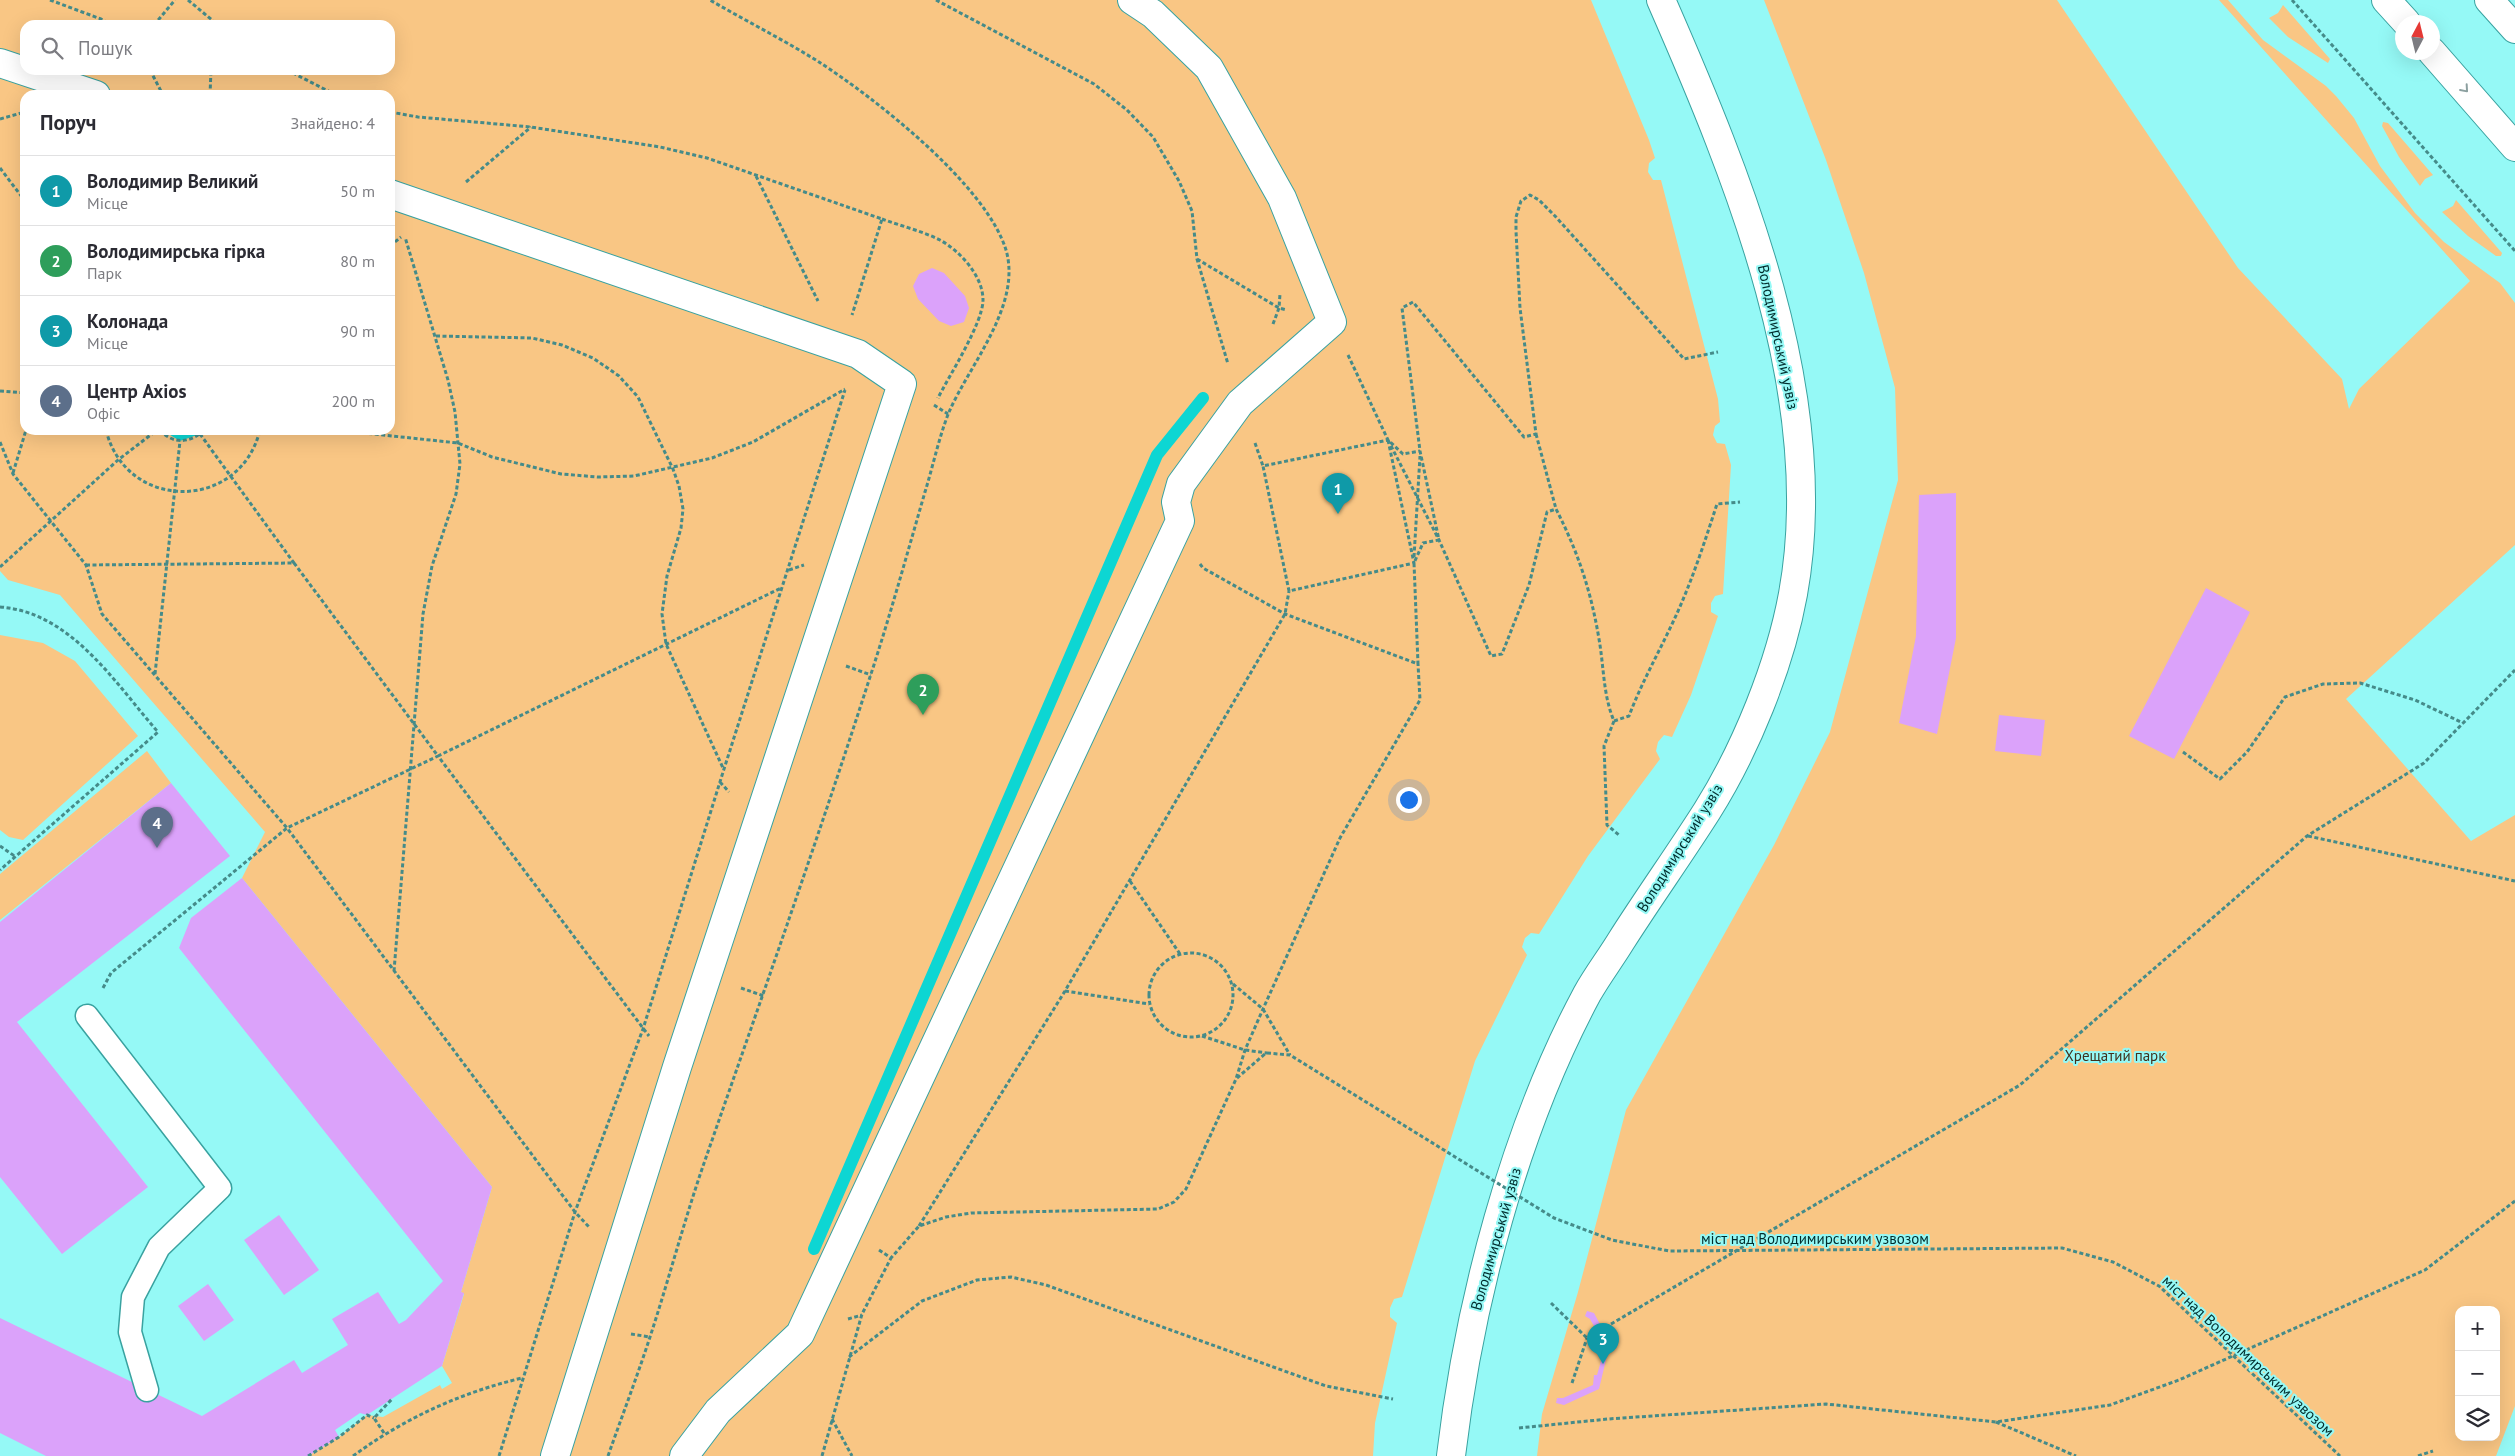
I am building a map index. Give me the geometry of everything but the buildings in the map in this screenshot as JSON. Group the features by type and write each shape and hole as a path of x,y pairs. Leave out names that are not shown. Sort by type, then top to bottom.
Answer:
{"street":[{"path":"684,1456 718,1411 800,1334 849,1233 1180,521 1176,502 1181,484 1240,403 1332,322 1282,198 1209,68 1153,14 1132,0"},
{"name":"Володимирський узвіз","path":"1451,1456 1458,1397 1483,1279 1502,1206 1544,1088 1588,993 1710,806 1750,728 1778,656 1793,592 1800,526 1801,470 1789,376 1767,279 1728,161 1661,0"},
{"path":"2386,0 2400,15"},
{"path":"2489,0 2515,29"},
{"path":"2439,60 2515,147"},
{"path":"0,63 20,70"},
{"path":"36,75 81,90"},
{"path":"395,196 858,354 902,384 677,1068 555,1456"}],"lane":[{"path":"87,1016 220,1188 159,1247 133,1297 130,1332 147,1390"}],"path":[{"path":"50,0 104,20"},
{"path":"158,20 176,0"},
{"path":"188,0 209,20"},
{"path":"608,1456 650,1337 700,1174 764,996 871,675 948,414 978,354 998,322 1006,294 1008,270 1007,252 986,211 942,159 870,99 819,62 710,0"},
{"path":"822,1456 862,1314 891,1258 919,1226 1065,991 1285,614 1289,591 1263,466 1240,403 1196,259 1192,211 1179,181 1154,137 1127,110 1094,84 936,0"},
{"path":"2292,0 2515,251"},
{"path":"153,75 160,90"},
{"path":"210,90 211,75"},
{"path":"297,75 326,90"},
{"path":"0,119 20,113"},
{"path":"395,113 418,117 530,127 660,147 708,158 940,240 959,252 976,276 983,301 975,326 934,404"},
{"path":"434,209 530,127"},
{"path":"0,168 20,194"},
{"path":"756,176 841,348"},
{"path":"1618,835 1607,825 1604,746 1614,721 1608,706 1600,640 1576,549 1556,509 1536,434 1520,308 1516,217 1522,201 1530,195 1539,200 1684,359 1718,352"},
{"path":"841,348 882,219"},
{"path":"394,971 423,614 432,566 456,494 460,464 455,412 436,336 404,234 395,242"},
{"path":"1196,259 1279,308 1332,322 1388,440 1439,540 1491,656 1502,654 1529,585 1547,512 1556,509"},
{"path":"1272,325 1279,308 1280,288"},
{"path":"1439,540 1420,451 1402,308 1413,302 1524,437 1536,434"},
{"path":"436,336 532,338 562,345 593,358 619,376 638,397 680,486 683,509 681,528 667,576 662,614 666,644 724,769"},
{"path":"383,435 458,443 492,457 561,474 598,478 634,476 673,469 712,458 753,442 846,388 643,1029 575,1212 499,1456"},
{"path":"0,391 20,393"},
{"path":"13,474 25,435"},
{"path":"107,435 118,460 134,475 153,487 174,492 204,489 231,476 246,461 257,443 259,435"},
{"path":"0,567 118,460 152,435"},
{"path":"165,435 168,438 180,441 198,435"},
{"path":"201,435 294,563 643,1029 677,1068"},
{"path":"1388,440 1403,454 1420,451"},
{"path":"1263,466 1388,440"},
{"path":"1388,440 1414,564"},
{"path":"155,675 180,441"},
{"path":"0,442 13,474 49,522 86,565 102,614 287,828 575,1212 618,1256"},
{"path":"919,1226 946,1217 971,1213 1158,1209 1174,1202 1186,1189 1236,1079 1245,1050 1340,838 1420,700 1414,564 1420,451"},
{"path":"1614,721 1629,716 1640,686 1673,622 1697,567 1717,504 1740,502"},
{"path":"1180,521 1188,546 1203,568 1285,614 1418,664"},
{"path":"1414,564 1422,542 1439,540"},
{"path":"86,565 294,563"},
{"path":"1289,591 1414,564"},
{"path":"87,1016 111,973 287,828 782,587"},
{"path":"0,607 11,608 49,621 83,646 158,732 0,870"},
{"path":"1572,1383 1587,1338 2020,1085 2307,836 2424,763 2515,670"},
{"path":"2183,752 2220,780 2247,752 2285,697 2323,684 2360,683 2415,700 2463,724"},
{"path":"2307,836 2515,881"},
{"path":"0,846 16,857"},
{"path":"1130,881 1180,954"},
{"path":"1193,952 1212,958 1227,972 1232,984 1234,997 1228,1016 1214,1031 1202,1036 1189,1037 1169,1031 1154,1017 1149,1004 1148,991 1151,979 1158,968 1168,959 1180,954 1193,952"},
{"path":"1232,984 1263,1009 1290,1055"},
{"path":"1065,991 1149,1004"},
{"name":"міст над Володимирським узвозом","path":"1202,1036 1245,1050 1290,1055 1554,1218 1612,1240 1669,1251 2062,1248 2113,1262 2159,1286 2340,1456"},
{"path":"1236,1079 1267,1053"},
{"path":"1520,1428 1608,1419 1826,1404 1996,1422 2110,1404 2179,1380 2425,1270 2515,1201"},
{"path":"849,1233 891,1258"},
{"path":"849,1358 922,1301 976,1280 1011,1277 1046,1285 1326,1386 1394,1399"},
{"path":"1551,1302 1587,1338"},
{"path":"353,1456 384,1433 450,1400 486,1387 523,1378"},
{"path":"374,1418 392,1398"},
{"path":"308,1456 339,1437 368,1415 374,1418 384,1433"},
{"path":"832,1418 852,1456"},
{"path":"1996,1422 2076,1456"},
{"path":"2418,1456 2433,1451"}],"green space":[{"path":"0,0 1591,0 1655,158 1649,163 1648,172 1653,180 1661,180 1718,399 1720,422 1715,426 1713,435 1717,443 1725,444 1731,465 1723,594 1715,596 1711,603 1711,612 1718,616 1691,695 1672,737 1664,735 1658,742 1656,751 1660,759 1588,856 1539,934 1531,933 1525,938 1522,947 1527,955 1475,1061 1402,1297 1394,1299 1390,1308 1390,1317 1397,1323 1375,1423 1373,1456 308,1456 339,1437 367,1415 383,1417 440,1385 442,1389 452,1383 442,1366 464,1294 461,1292 492,1187 242,878 265,832 60,595 8,580 0,571"},
{"name":"Хрещатий парк","path":"1764,0 2057,0 2238,268 2342,379 2349,409 2359,389 2470,281 2219,0 2228,0 2263,40 2326,86 2336,96 2354,118 2380,166 2415,213 2444,242 2500,283 2515,303 2515,545 2346,699 2471,841 2515,815 2515,1406 2496,1456 1537,1456 1542,1414 1578,1292 1626,1110 1774,845 1830,732 1898,480 1895,388 1864,273 1826,160"},
{"path":"2283,5 2330,59 2328,63 2288,37 2269,18 2278,13"},
{"path":"2383,122 2388,123 2433,175 2425,179 2420,186 2399,157 2382,126"},
{"path":"2456,200 2502,253 2501,256 2496,256 2468,236 2442,212 2453,206"},
{"path":"0,635 43,643 75,661 138,736 23,840 9,837 0,830"},
{"path":"147,751 171,783 0,920 0,874"}],"water":[{"path":"170,435 197,435 180,441"}],"waterway":[{"path":"814,1249 1157,455 1203,398"}],"place":[{"name":"Володимир Великий","path":"1338,514"},
{"name":"Володимирська гірка","path":"923,715"},
{"name":"Центр Axios","path":"157,848"},
{"name":"Колонада","path":"1603,1364"}]}
